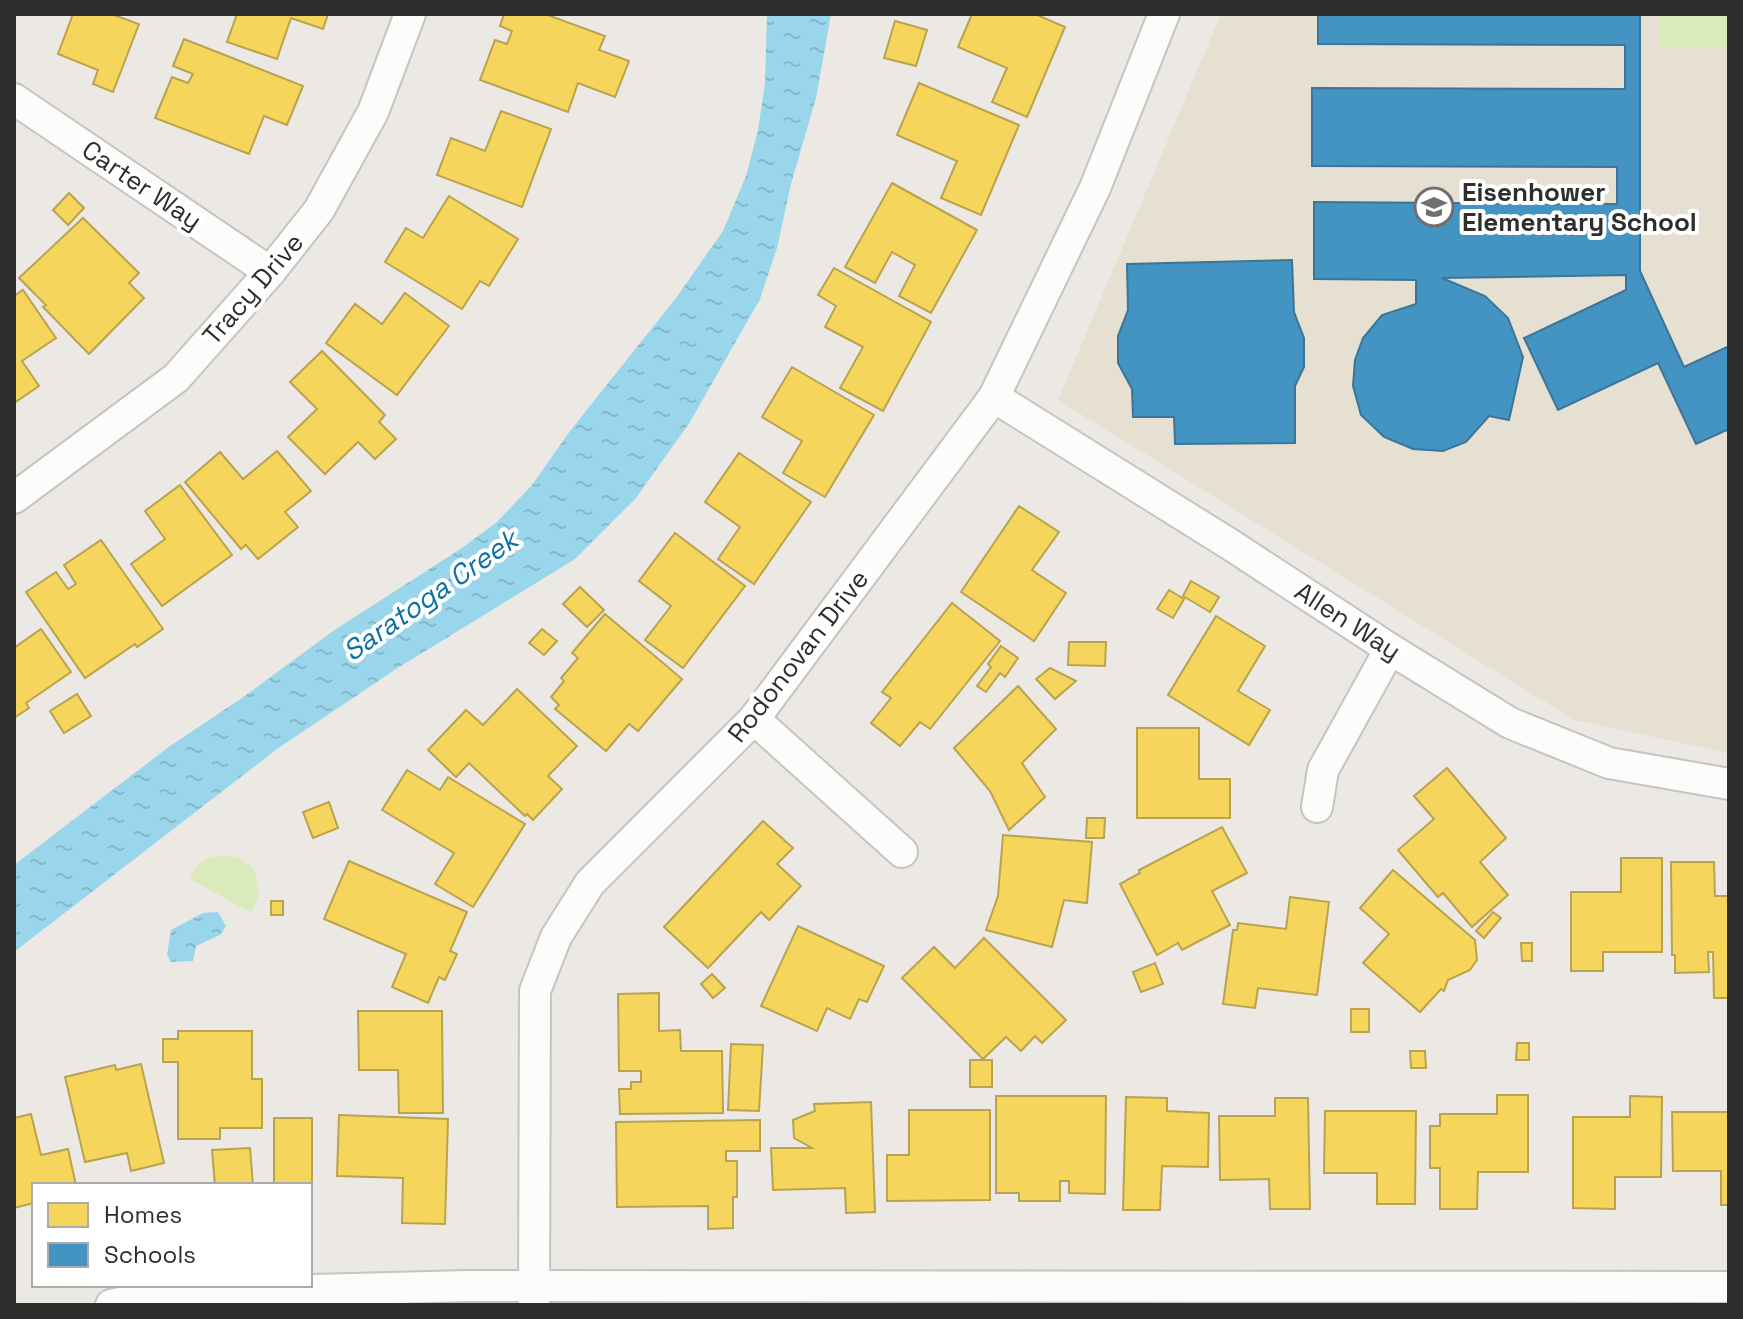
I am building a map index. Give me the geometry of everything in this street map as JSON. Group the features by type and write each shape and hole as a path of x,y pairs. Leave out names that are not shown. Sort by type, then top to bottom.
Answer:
{"street":[{"name":"Tracy Drive","path":"14,498 176,378 270,272 319,210 373,112 410,14"},
{"name":"Rodonovan Drive","path":"534,1295 535,991 556,937 590,883 754,719 994,397 1095,188 1164,14"},
{"name":"Carter Way","path":"14,99 270,272"},
{"name":"Allen Way","path":"994,397 1510,723 1609,763 1729,784"},
{"path":"1317,807 1323,770 1390,649"},
{"path":"754,719 902,852"},
{"path":"111,1305 164,1294 1446,1296 1729,1287"}],"shaded area":[{"name":"Eisenhower Elementary School","path":"1221,14 1729,14 1729,753 1574,720 1058,400"}],"green space":[{"path":"1659,14 1729,14 1729,48 1659,48"},
{"path":"225,855 240,859 254,869 259,893 252,913 190,879 203,861"}],"water":[{"name":"Saratoga Creek","path":"767,14 831,14 816,98 791,184 777,248 760,299 690,422 636,498 575,559 396,669 277,749 14,952 14,865 170,746 333,631 462,548 497,522 532,485 570,431 676,298 723,231 746,176 758,130 765,83"},
{"path":"218,912 226,926 220,935 196,946 193,961 171,962 167,955 171,930 203,913"}],"building: Homes":[{"path":"73,14 111,14 139,24 113,92 93,84 98,70 58,54"},
{"path":"237,14 328,14 323,29 291,18 277,59 227,42"},
{"path":"504,14 545,14 605,36 599,50 629,61 615,97 578,83 568,112 480,80 495,40 507,44 512,31 500,26"},
{"path":"972,14 1035,14 1065,27 1027,117 992,102 1007,68 958,47"},
{"path":"895,21 927,30 916,66 884,58"},
{"path":"184,39 303,86 287,125 264,116 249,154 155,118 172,77 188,83 193,74 173,66"},
{"path":"919,83 1019,125 981,215 941,198 957,161 897,135"},
{"path":"501,111 551,129 522,207 437,175 451,138 485,151"},
{"path":"892,183 977,230 931,313 899,296 915,265 892,252 875,283 845,267"},
{"path":"69,193 84,208 68,225 53,210"},
{"path":"449,196 518,239 489,286 480,281 462,309 385,262 406,228 423,238"},
{"path":"83,218 139,273 129,283 144,298 89,354 19,278"},
{"path":"834,268 931,322 883,411 840,388 863,347 825,327 836,306 818,295"},
{"path":"23,290 56,338 22,361 39,386 14,403 14,296"},
{"path":"405,293 449,326 397,395 326,343 355,304 382,324"},
{"path":"322,351 385,415 379,422 396,439 375,459 358,442 325,474 288,437 317,409 290,382"},
{"path":"792,367 874,415 825,497 783,473 802,441 762,417"},
{"path":"277,451 311,491 285,512 298,527 258,559 246,545 241,549 185,482 220,452 243,479"},
{"path":"739,453 811,502 754,584 718,559 740,527 705,502"},
{"path":"180,485 232,555 162,606 131,564 165,539 145,511"},
{"path":"1019,506 1059,532 1032,570 1066,593 1034,641 961,592"},
{"path":"675,533 745,586 683,668 645,640 671,606 639,581"},
{"path":"101,540 163,629 85,678 26,592 56,572 68,589 76,584 64,565"},
{"path":"1191,581 1219,597 1210,612 1183,596"},
{"path":"580,587 604,610 587,627 563,604"},
{"path":"1169,590 1184,599 1173,618 1157,609"},
{"path":"952,603 1000,641 930,729 920,722 900,746 871,723 891,698 882,692"},
{"path":"605,614 682,679 638,731 629,724 606,751 555,709 559,705 551,697 564,681 561,678 578,658 572,653"},
{"path":"1216,616 1265,646 1238,691 1270,710 1249,745 1168,695"},
{"path":"41,629 71,672 26,703 29,708 14,718 14,648"},
{"path":"542,629 557,641 544,655 529,643"},
{"path":"1069,642 1106,642 1105,666 1068,665"},
{"path":"1001,646 1018,658 1005,677 1000,673 986,692 977,686"},
{"path":"1050,668 1076,681 1055,699 1036,679"},
{"path":"1018,686 1056,729 1022,763 1045,797 1009,830 990,791 954,748"},
{"path":"517,689 577,746 548,776 562,789 533,820 469,763 456,777 428,750 466,710 483,725"},
{"path":"77,694 91,716 64,733 50,711"},
{"path":"1137,728 1199,728 1199,779 1230,779 1230,818 1137,818"},
{"path":"1447,768 1506,838 1480,862 1508,895 1472,927 1443,893 1438,897 1398,850 1434,819 1414,796"},
{"path":"407,770 440,790 448,777 525,824 473,907 435,884 454,853 382,810"},
{"path":"329,802 338,828 313,838 303,812"},
{"path":"1087,818 1105,818 1104,838 1086,838"},
{"path":"763,821 793,848 777,864 801,886 769,920 761,912 708,968 664,927"},
{"path":"1222,827 1247,873 1212,891 1230,925 1182,950 1178,943 1157,955 1120,884 1140,873 1139,870"},
{"path":"1003,835 1092,842 1087,903 1064,900 1052,947 986,930 998,896"},
{"path":"1621,858 1662,858 1662,952 1603,952 1603,971 1571,971 1571,892 1621,892"},
{"path":"349,861 467,912 450,951 457,954 445,980 439,977 428,1003 392,987 406,954 324,919"},
{"path":"1671,862 1714,862 1715,896 1729,896 1729,998 1714,998 1713,952 1708,952 1709,972 1675,973"},
{"path":"1393,870 1475,940 1477,960 1470,970 1448,980 1444,991 1441,989 1420,1012 1363,963 1389,934 1360,908"},
{"path":"1290,897 1329,902 1317,995 1258,988 1255,1008 1223,1004 1233,930 1237,930 1238,923 1286,929"},
{"path":"271,901 283,901 283,915 271,915"},
{"path":"1493,912 1501,918 1484,938 1476,931"},
{"path":"798,926 884,966 867,1002 859,999 850,1019 827,1008 817,1031 761,1006"},
{"path":"984,938 1066,1020 1042,1043 1035,1036 1021,1051 1006,1037 983,1059 902,978 934,947 955,968"},
{"path":"1521,943 1532,943 1532,961 1522,961"},
{"path":"1155,963 1163,984 1141,992 1133,972"},
{"path":"712,974 725,988 713,998 701,984"},
{"path":"659,993 659,1031 680,1030 681,1051 722,1051 723,1113 620,1114 619,1089 631,1089 631,1082 641,1082 641,1071 619,1071 618,994"},
{"path":"1351,1009 1369,1009 1369,1032 1351,1032"},
{"path":"358,1011 442,1011 443,1113 399,1113 398,1070 359,1070"},
{"path":"178,1031 252,1031 252,1079 262,1079 262,1128 220,1128 220,1139 178,1139 178,1062 163,1062 163,1039 178,1039"},
{"path":"1517,1043 1529,1043 1529,1060 1516,1060"},
{"path":"731,1044 763,1045 759,1111 728,1110"},
{"path":"1410,1051 1425,1051 1426,1068 1411,1068"},
{"path":"970,1060 992,1060 992,1087 970,1087"},
{"path":"141,1064 164,1163 131,1171 127,1153 85,1162 65,1077 115,1065 116,1070"},
{"path":"1497,1095 1528,1095 1528,1172 1478,1172 1477,1209 1440,1209 1440,1168 1430,1168 1430,1126 1440,1126 1440,1114 1497,1114"},
{"path":"996,1096 1106,1096 1105,1194 1069,1193 1069,1181 1060,1181 1060,1201 1019,1201 1019,1193 996,1193"},
{"path":"1630,1096 1662,1097 1661,1177 1615,1177 1615,1209 1573,1208 1573,1117 1630,1117"},
{"path":"1126,1097 1167,1098 1167,1111 1209,1113 1208,1167 1162,1166 1160,1210 1123,1210"},
{"path":"1275,1098 1308,1098 1310,1209 1270,1209 1269,1179 1220,1180 1219,1116 1275,1116"},
{"path":"871,1102 875,1212 846,1213 845,1188 773,1190 771,1148 812,1148 794,1138 793,1120 815,1111 814,1104"},
{"path":"909,1110 990,1110 990,1200 887,1201 887,1155 909,1155"},
{"path":"1325,1111 1416,1111 1415,1204 1377,1204 1377,1173 1324,1173"},
{"path":"1672,1112 1729,1112 1729,1205 1721,1205 1721,1171 1673,1171"},
{"path":"31,1114 41,1155 68,1149 76,1183 32,1183 32,1204 14,1208 14,1118"},
{"path":"339,1115 448,1119 445,1224 402,1223 403,1178 337,1176"},
{"path":"274,1118 312,1118 312,1183 274,1183"},
{"path":"760,1120 760,1151 726,1151 726,1161 737,1161 733,1228 708,1229 708,1206 617,1207 616,1122"},
{"path":"250,1148 253,1183 215,1183 212,1150"}],"building: Schools":[{"path":"1318,14 1640,14 1640,271 1684,367 1729,346 1729,429 1696,444 1658,363 1558,410 1524,338 1626,290 1626,275 1442,278 1485,296 1508,318 1523,357 1509,420 1489,416 1466,442 1443,451 1413,449 1384,437 1361,415 1353,386 1355,360 1363,338 1382,315 1416,304 1416,280 1314,279 1314,202 1617,204 1617,167 1312,166 1312,88 1625,89 1625,45 1318,44"},
{"path":"1292,260 1294,312 1304,338 1304,367 1295,386 1295,443 1175,444 1174,417 1133,417 1132,389 1118,363 1118,336 1128,310 1127,264"}],"place":[{"name":"Eisenhower Elementary School","path":"1434,207"}]}
